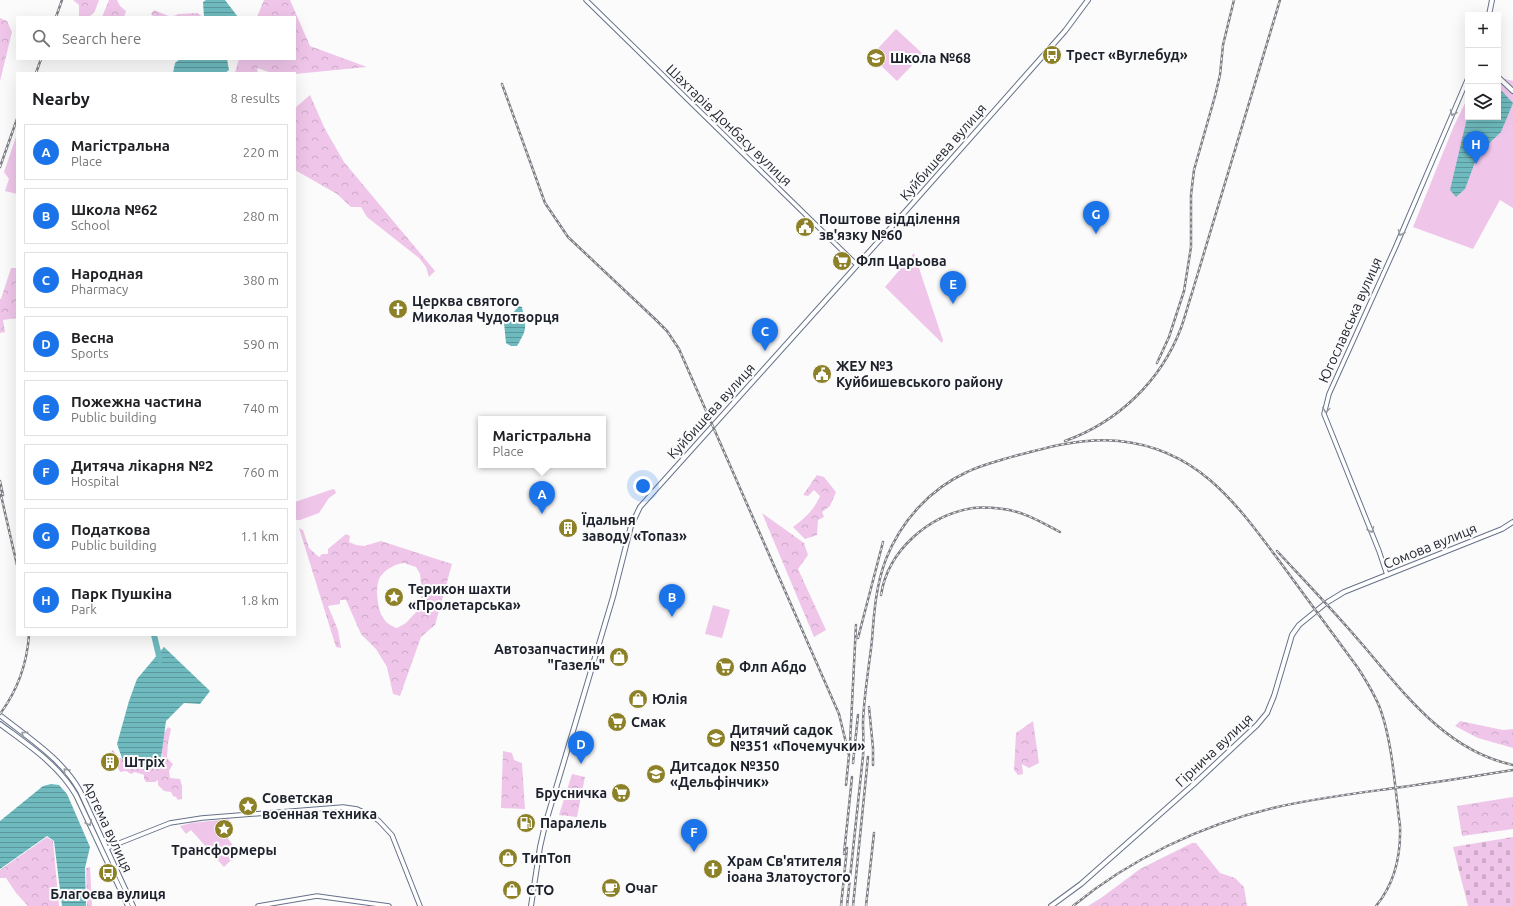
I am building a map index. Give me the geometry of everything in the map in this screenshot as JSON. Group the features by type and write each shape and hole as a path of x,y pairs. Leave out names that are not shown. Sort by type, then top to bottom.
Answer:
{"main road":[{"name":"Куйбишева вулиця","path":"531,906 545,825 613,597 631,526 640,506 1065,31 1088,0"},
{"path":"1489,12 1492,0"},
{"path":"1501,80 1513,91"},
{"name":"Сомова вулиця","path":"1355,588 1502,529 1513,522"},
{"name":"Гірнича вулиця","path":"1051,906 1091,875 1194,784 1257,725 1267,713 1274,696 1292,635 1298,625 1336,596 1355,588"},
{"name":"Артема вулиця","path":"1,716 47,752 73,779 107,848 133,906"},
{"name":"Артема вулиця","path":"0,724 43,757 68,782 76,795 128,906"}],"street":[{"name":"Шахтарів Донбасу вулиця","path":"586,0 857,265"},
{"name":"Югославська вулиця","path":"1387,575 1379,551 1324,414 1329,394 1396,246 1465,84"},
{"path":"107,848 170,823 202,818 343,807 357,809 379,820 392,835 420,906"},
{"path":"258,906 317,896 389,906"}],"green space":[{"path":"73,0 99,0 95,11 90,16 79,16 79,5"},
{"path":"109,0 117,0 120,6 126,11 124,16 102,16"},
{"path":"264,0 290,0 310,46 367,67 296,74 296,72 269,72 257,68 258,72 235,72 239,60 296,60 296,16 257,16"},
{"path":"154,10 169,16 153,16 151,14"},
{"path":"197,13 202,16 174,16 179,14"},
{"path":"0,18 7,21 12,32 0,81"},
{"path":"896,29 923,54 897,81 871,56"},
{"path":"1501,78 1513,81 1513,208 1500,200 1473,249 1413,227 1453,128 1465,103 1465,120 1501,120"},
{"path":"310,95 325,129 344,162 435,271 429,277 426,267 419,258 367,217 361,207 351,207 337,194 296,171 296,107"},
{"path":"16,137 16,194 5,191 9,179 4,172"},
{"path":"914,253 943,340 942,343 885,287"},
{"path":"11,268 16,268 16,318 3,320 5,332 0,333 1,299"},
{"path":"817,475 824,477 836,492 830,506 822,512 824,517 818,520 817,535 805,539 793,527 809,513 820,496 814,490 808,496 803,495"},
{"path":"333,489 336,493 329,498 319,513 300,520 296,520 296,502"},
{"path":"762,513 804,543 808,555 798,569 826,630 814,637"},
{"path":"299,528 303,530 309,548 319,557 322,554 328,554 328,549 346,534 350,536 349,542 356,545 364,546 381,541 452,564 435,625 421,637 400,696 393,694 387,667 376,649 361,634 346,600 340,600 340,604 328,606 338,630 341,648 336,647","holes":["404,563 416,567 420,574 422,593 417,611 406,623 397,628 391,626 383,618 379,609 377,586 380,577 391,567 397,564"]},
{"path":"713,605 730,610 722,638 705,634"},
{"path":"1033,721 1039,763 1029,768 1022,764 1023,774 1018,775 1014,770 1016,733"},
{"path":"1460,721 1503,730 1513,729 1513,748 1478,738 1455,726"},
{"path":"168,727 171,729 167,758 173,764 169,771 170,778 180,779 182,786 182,799 178,800 171,792 164,791 158,785 158,780 155,782 146,782 143,774 135,772 131,774 126,771 120,772 111,752 113,750 119,758 134,761 146,770 162,761 161,742 162,737"},
{"path":"503,751 512,753 514,760 522,763 525,809 501,808"},
{"path":"572,774 585,777 577,817 559,815"},
{"path":"1513,797 1513,829 1462,836 1457,806"},
{"path":"229,819 230,825 227,837 238,853 224,867 191,830 186,834 180,826 191,823"},
{"path":"47,837 53,841 59,906 28,906 16,893 6,878 0,878 0,870"},
{"path":"1513,837 1513,906 1468,906 1453,847"},
{"path":"1192,843 1196,843 1220,873 1235,878 1244,887 1247,906 1088,906 1140,869"},
{"path":"90,867 92,906 87,906 86,868"}],"water":[{"path":"206,0 225,0 237,16 204,16 203,2"},
{"path":"179,60 227,60 229,70 226,72 173,72 175,63"},
{"path":"1501,90 1513,103 1501,132 1478,154 1465,189 1456,197 1450,190 1467,120 1501,120"},
{"path":"519,306 522,307 525,328 517,346 511,346 506,343 504,323"},
{"path":"164,647 210,691 200,704 184,703 166,721 161,758 148,770 122,758 117,744 137,679"},
{"path":"51,784 59,785 67,794 90,847 85,868 86,906 62,906 54,841 47,836 0,869 0,821 43,786"}],"waterway":[{"path":"154,636 160,660"}],"railway":[{"path":"56,16 62,0"},
{"path":"1157,363 1169,337 1184,291 1191,247 1191,195 1194,170 1220,75 1223,45 1234,0"},
{"path":"1065,441 1103,423 1120,411 1149,382 1162,365 1172,347 1181,328 1280,0"},
{"path":"36,72 41,60"},
{"path":"502,84 545,203 568,237 667,331 679,349 839,714 849,755 846,785"},
{"path":"0,167 16,122"},
{"path":"847,906 863,756 865,691 875,609 880,579 892,545 908,519 929,497 941,487 967,472 990,463 1046,448 1075,442 1104,440 1147,446 1172,455 1195,468 1214,484 1233,502 1250,522 1358,668 1374,694 1379,705 1388,739 1400,826 1396,868 1388,888 1376,906"},
{"path":"0,481 3,495"},
{"path":"0,491 16,561"},
{"path":"881,595 885,579 892,563 913,537 941,518 957,512 973,508 996,508 1010,510 1033,518 1060,532"},
{"path":"858,638 883,542"},
{"path":"1277,551 1336,614 1424,714 1465,746 1488,757 1513,765"},
{"path":"850,743 856,625"},
{"path":"0,714 11,696 20,676 26,656 29,636"},
{"path":"869,707 873,765"},
{"path":"853,763 858,715"},
{"path":"853,906 868,757"},
{"path":"1073,906 1118,873 1143,859 1194,834 1246,815 1289,804 1513,770"},
{"path":"844,854 852,777"},
{"path":"866,906 874,833"},
{"path":"841,906 847,848"}],"place":[{"name":"Трест «Вуглебуд»","path":"1052,55"},
{"name":"Школа №68","path":"876,58"},
{"name":"Парк Пушкіна","path":"1476,164"},
{"name":"Поштове відділення зв'язку №60","path":"805,227"},
{"name":"Податкова","path":"1096,234"},
{"name":"Флп Царьова","path":"842,261"},
{"name":"Пожежна частина","path":"953,304"},
{"name":"Церква святого Миколая Чудотворця","path":"398,309"},
{"name":"Народная","path":"765,351"},
{"name":"ЖЕУ №3 Куйбишевського району","path":"822,374"},
{"name":"Магістральна","path":"542,514"},
{"name":"Їдальня заводу «Топаз»","path":"568,528"},
{"name":"Терикон шахти «Пролетарська»","path":"394,597"},
{"name":"Школа №62","path":"672,617"},
{"name":"Автозапчастини \"Газель\"","path":"619,657"},
{"name":"Флп Абдо","path":"725,667"},
{"name":"Юлія","path":"638,699"},
{"name":"Смак","path":"617,722"},
{"name":"Дитячий садок №351 «Почемучки»","path":"716,738"},
{"name":"Штріх","path":"110,762"},
{"name":"Весна","path":"581,764"},
{"name":"Дитсадок №350 «Дельфінчик»","path":"656,774"},
{"name":"Брусничка","path":"621,793"},
{"name":"Советская военная техника","path":"248,806"},
{"name":"Паралель","path":"526,823"},
{"name":"Трансформеры","path":"224,829"},
{"name":"Дитяча лікарня №2","path":"694,852"},
{"name":"ТипТоп","path":"508,858"},
{"name":"Храм Св'ятителя іоана Златоустого","path":"713,869"},
{"name":"Благоєва вулиця","path":"108,873"},
{"name":"Очаг","path":"611,888"},
{"name":"СТО","path":"512,890"}]}
